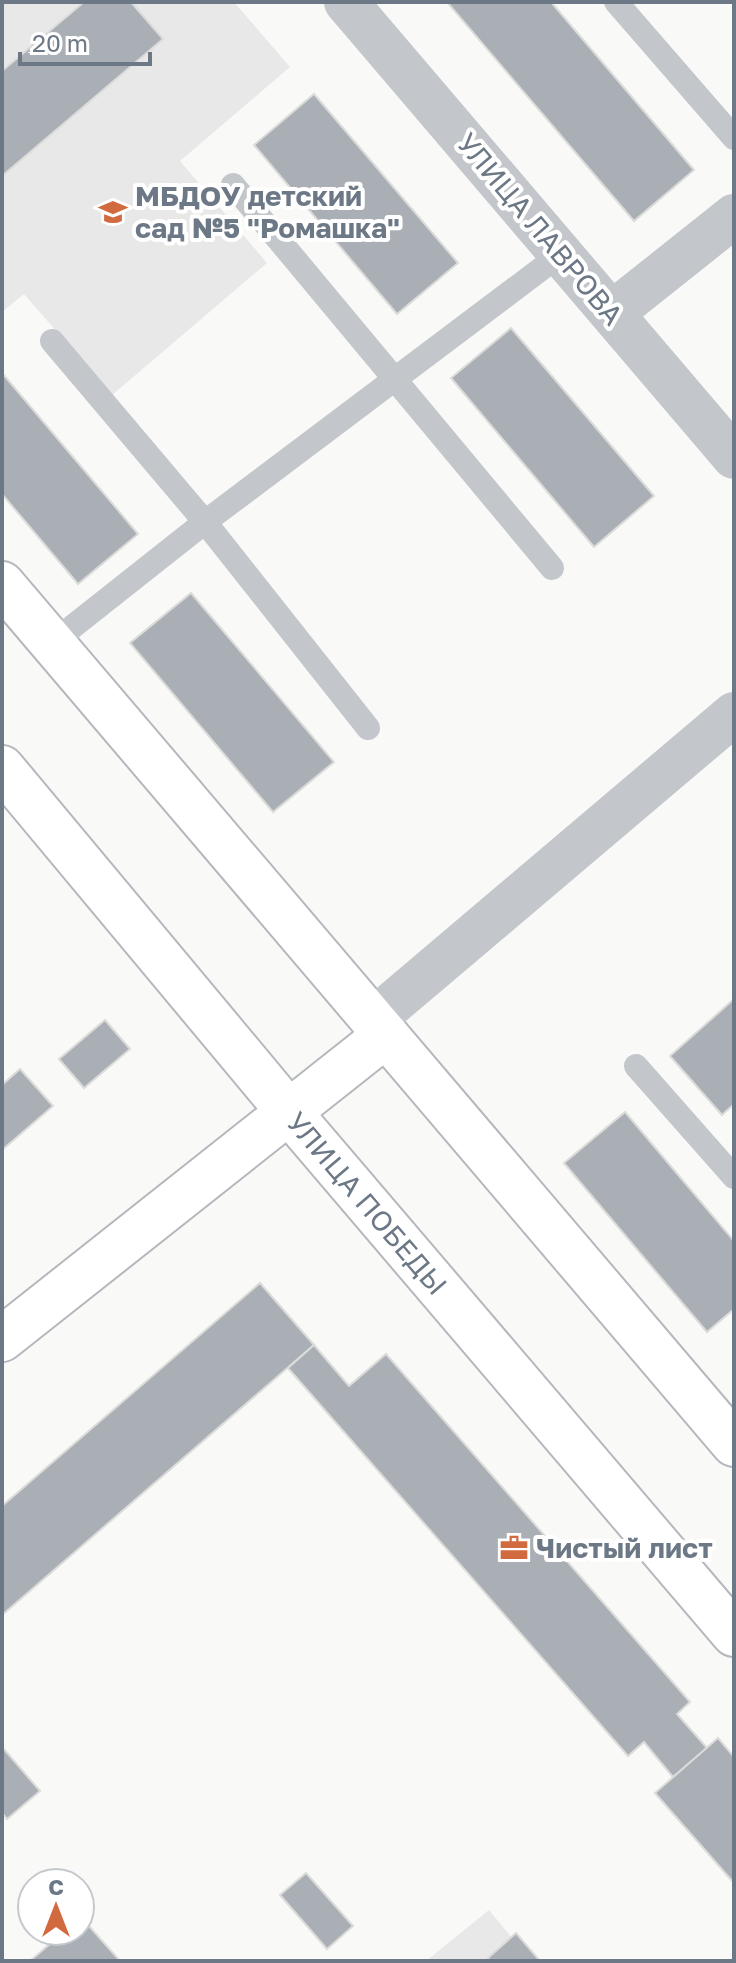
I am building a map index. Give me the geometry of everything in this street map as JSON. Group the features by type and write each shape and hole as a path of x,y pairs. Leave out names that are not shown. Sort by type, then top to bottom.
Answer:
{"street":[{"name":"УЛИЦА ЛАВРОВА","path":"346,2 734,457"},
{"path":"612,313 734,216"},
{"path":"2,584 733,1439"},
{"path":"2,1339 288,1111 734,714"},
{"name":"УЛИЦА ПОБЕДЫ","path":"2,768 288,1111 734,1634"}],"lane":[{"path":"616,2 734,138"},
{"path":"233,185 552,568"},
{"path":"52,643 205,522 561,254"},
{"path":"52,341 205,522 368,728"},
{"path":"636,1066 734,1177"}],"shaded area":[{"name":"МБДОУ детский сад №5 \"Ромашка\"","path":"2,2 234,2 290,67 180,161 267,263 112,395 24,294 2,312"},
{"path":"489,1910 531,1961 426,1961"}],"building":[{"path":"84,2 131,2 163,39 2,176 2,71"},
{"path":"447,2 551,2 694,170 634,221"},
{"path":"314,94 458,263 397,314 254,145"},
{"path":"511,328 654,496 594,547 451,378"},
{"path":"2,373 138,534 78,584 2,494"},
{"path":"191,593 334,762 273,812 130,643"},
{"path":"734,999 734,1104 722,1115 670,1056"},
{"path":"105,1020 130,1049 84,1088 59,1059"},
{"path":"20,1069 53,1106 2,1150 2,1085"},
{"path":"625,1112 734,1241 734,1309 707,1332 564,1163"},
{"path":"260,1283 314,1345 2,1615 2,1506"},
{"path":"314,1345 349,1386 386,1354 690,1702 677,1714 707,1748 673,1777 644,1742 628,1756 288,1368"},
{"path":"718,1738 734,1757 734,1883 655,1793"},
{"path":"2,1747 40,1791 7,1819 2,1813"},
{"path":"306,1873 353,1926 327,1949 280,1895"},
{"path":"516,1933 540,1961 491,1961 488,1958"},
{"path":"96,1934 120,1961 30,1961 46,1947 96,1947"}],"place":[{"name":"МБДОУ детский сад №5 \"Ромашка\"","path":"113,212"},
{"name":"Чистый лист","path":"514,1548"}]}
